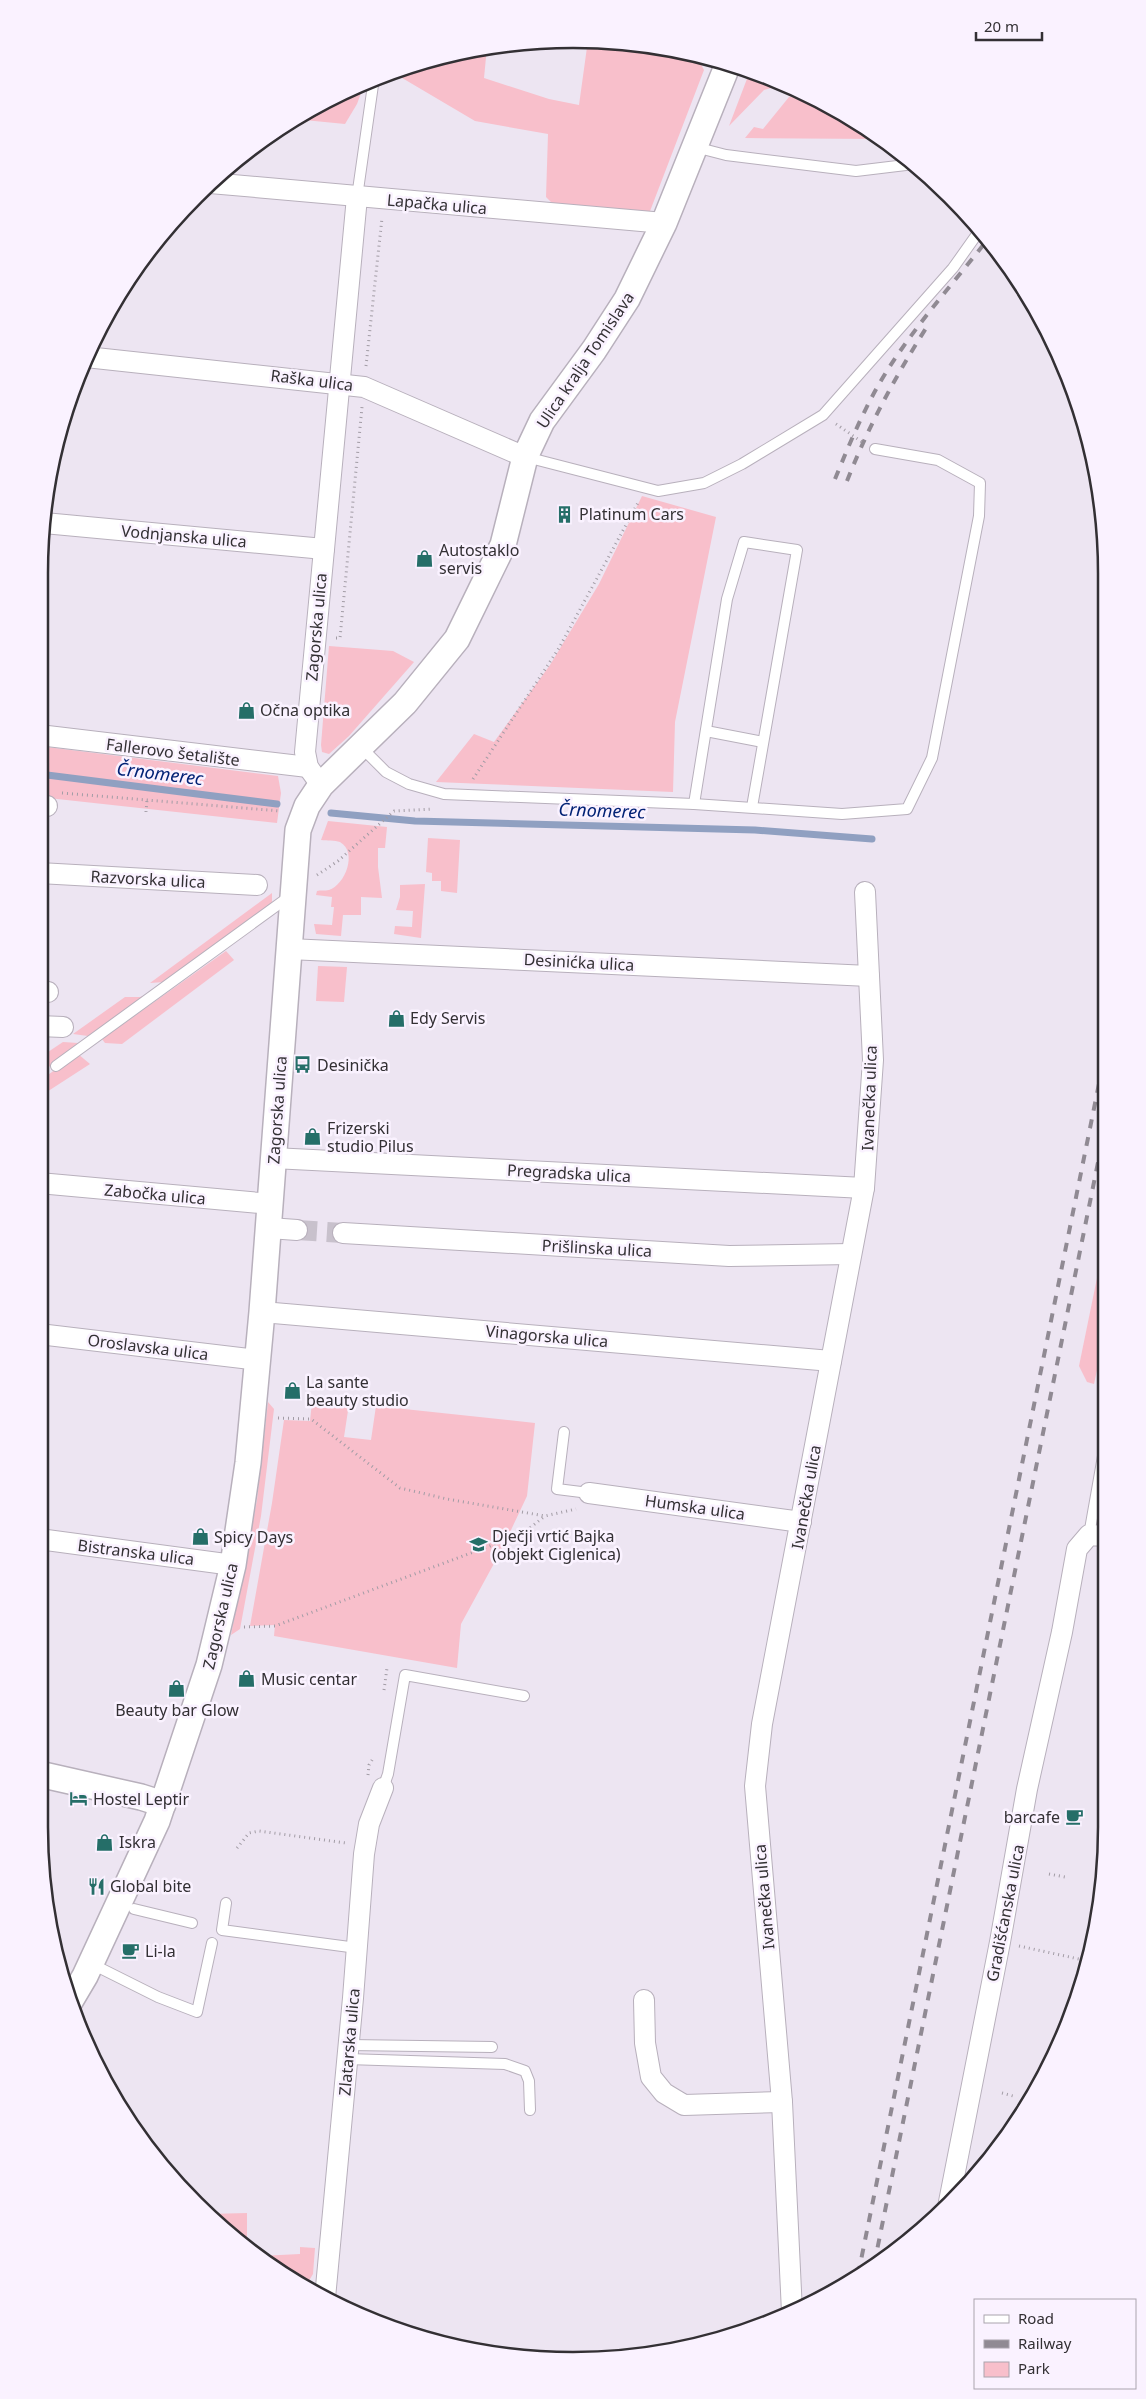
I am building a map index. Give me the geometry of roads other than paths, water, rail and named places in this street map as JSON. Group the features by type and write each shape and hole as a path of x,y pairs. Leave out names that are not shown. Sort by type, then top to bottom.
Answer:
{"street":[{"name":"Ulica kralja Tomislava","path":"314,776 360,746 405,702 456,639 503,545 525,457 542,421 594,350 627,299 664,223 726,70"},
{"name":"Lapačka ulica","path":"220,184 664,223"},
{"name":"Zagorska ulica","path":"74,1993 91,1964 152,1835 209,1665 233,1565 247,1472 258,1360 298,830 307,806 314,776 305,752 356,197"},
{"name":"Raška ulica","path":"95,357 339,382 364,387 525,457"},
{"name":"Vodnjanska ulica","path":"50,523 324,549"},
{"name":"Fallerovo šetalište","path":"48,736 314,776"},
{"name":"Razvorska ulica","path":"48,873 257,885"},
{"name":"Ivanečka ulica","path":"792,2303 782,2102 755,1786 762,1724 864,1188 873,1060 865,892"},
{"name":"Desinićka ulica","path":"289,949 869,976"},
{"path":"48,1026 63,1027"},
{"name":"Pregradska ulica","path":"273,1158 864,1188"},
{"name":"Zabočka ulica","path":"48,1184 270,1216"},
{"path":"270,1216 297,1230"},
{"name":"Prišlinska ulica","path":"343,1233 729,1256 851,1254"},
{"name":"Vinagorska ulica","path":"262,1312 831,1361"},
{"name":"Oroslavska ulica","path":"48,1335 258,1360"},
{"name":"Humska ulica","path":"584,1501 800,1522"},
{"name":"Gradišćanska ulica","path":"951,2191 1000,1942 1027,1789 1062,1632 1077,1549 1098,1535"},
{"name":"Bistranska ulica","path":"48,1540 233,1565"},
{"path":"48,1776 142,1797 163,1804"},
{"name":"Zlatarska ulica","path":"325,2289 348,2052 362,1870 369,1824 383,1788"},
{"path":"644,2000 644,2043 651,2077 664,2093 684,2105 782,2102"}],"lane":[{"path":"356,197 373,88"},
{"path":"694,146 726,155 856,171 904,165"},
{"path":"525,457 658,491 704,483 742,464 823,415 952,268 976,236"},
{"path":"360,746 386,772 409,784 444,794 694,804 842,814 907,809 932,758 978,516 980,483 938,460 876,449"},
{"path":"694,804 727,599 744,542 797,550 752,807"},
{"path":"706,731 763,742"},
{"path":"56,1066 293,894"},
{"path":"564,1432 557,1489 584,1501"},
{"path":"383,1788 388,1774 405,1675 524,1696"},
{"path":"226,1903 222,1930 357,1948"},
{"path":"134,1909 192,1922"},
{"path":"91,1964 158,1997 198,2012 212,1943"},
{"path":"348,2052 492,2047"},
{"path":"348,2052 505,2064 525,2071 529,2081 530,2110"}],"waterway":[{"name":"Črnomerec","path":"48,775 277,804"},
{"name":"Črnomerec","path":"331,813 415,821 755,830 872,839"}],"tunnel":[{"path":"297,1230 343,1233"}],"railway":[{"path":"835,479 851,441 882,379 919,325 983,245"},
{"path":"847,481 864,440 883,402 928,325"},
{"path":"860,2266 1098,1089"},
{"path":"876,2255 1098,1162"}],"place":[{"name":"Platinum Cars","path":"565,514"},
{"name":"Autostaklo servis","path":"425,559"},
{"name":"Očna optika","path":"246,710"},
{"name":"Edy Servis","path":"396,1018"},
{"name":"Desinička","path":"303,1065"},
{"name":"Frizerski studio Pilus","path":"313,1137"},
{"name":"La sante beauty studio","path":"292,1391"},
{"name":"Spicy Days","path":"200,1537"},
{"name":"Dječji vrtić Bajka (objekt Ciglenica)","path":"478,1545"},
{"name":"Music centar","path":"247,1679"},
{"name":"Beauty bar Glow","path":"177,1689"},
{"name":"Hostel Leptir","path":"79,1799"},
{"name":"barcafe","path":"1074,1817"},
{"name":"Iskra","path":"105,1842"},
{"name":"Global bite","path":"96,1886"},
{"name":"Li-la","path":"131,1951"}]}
